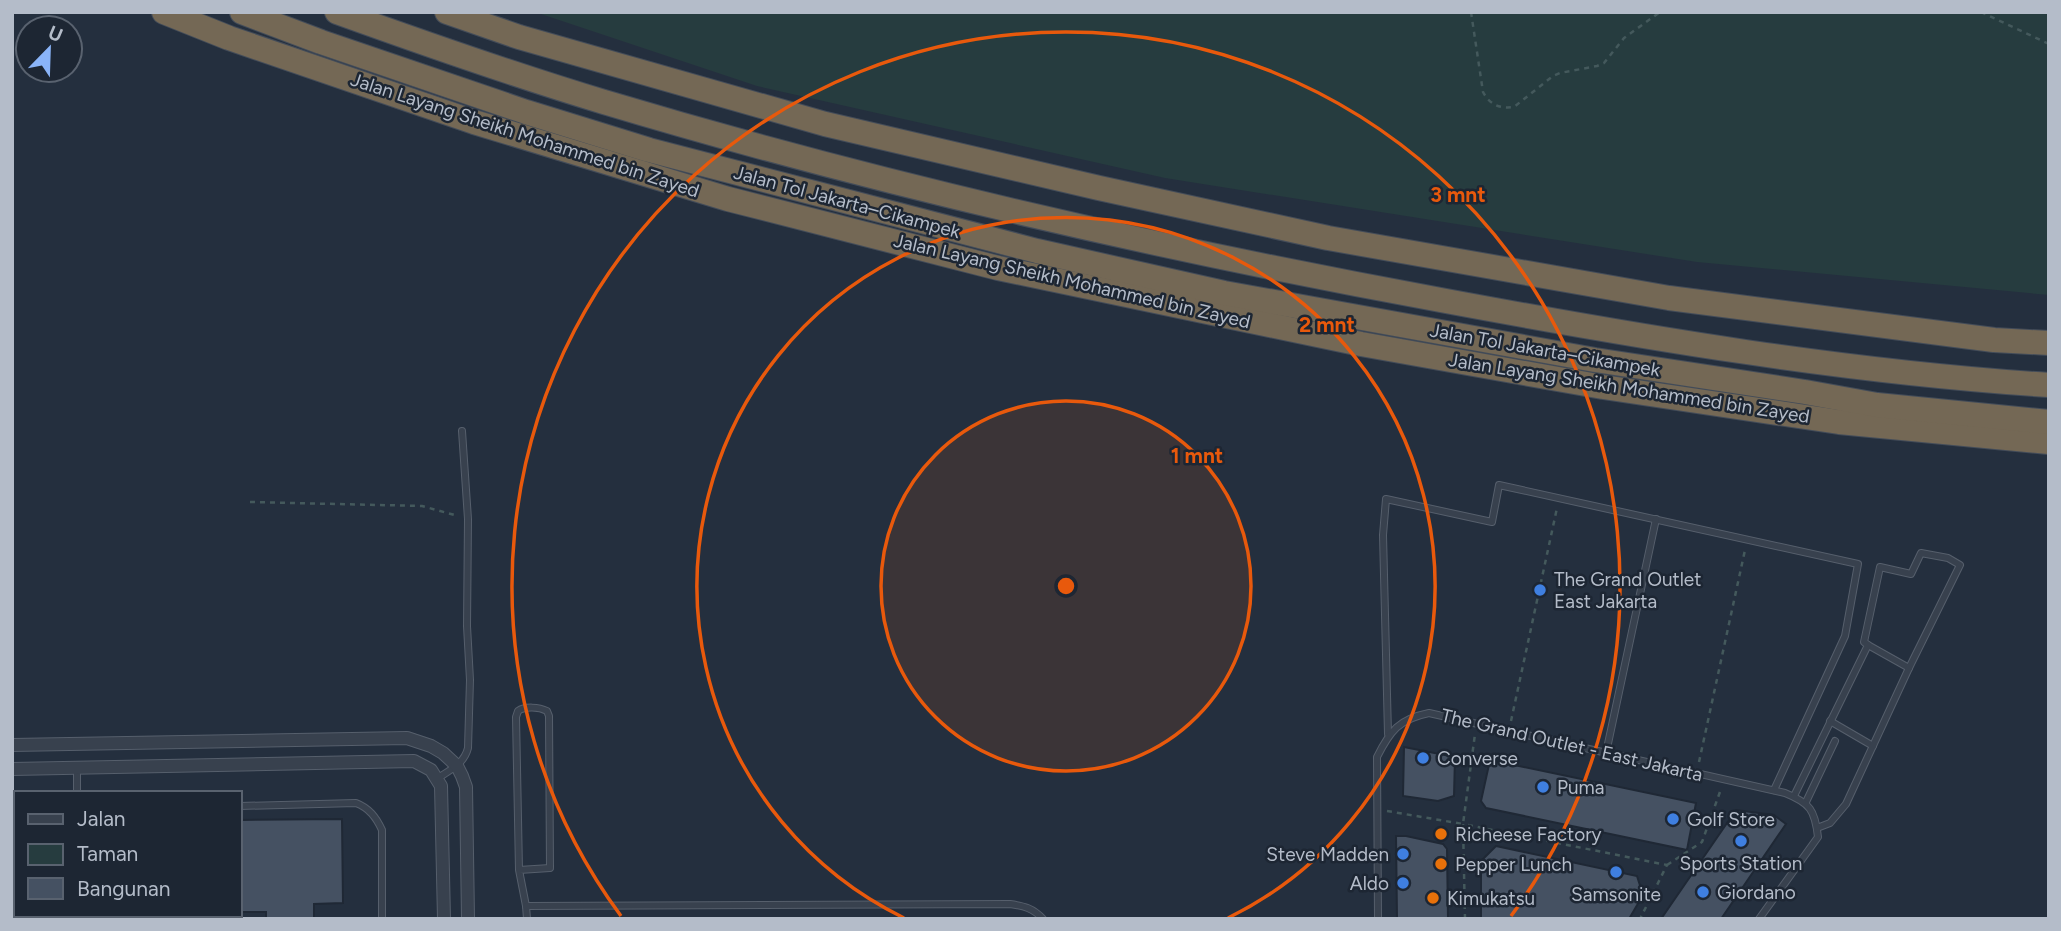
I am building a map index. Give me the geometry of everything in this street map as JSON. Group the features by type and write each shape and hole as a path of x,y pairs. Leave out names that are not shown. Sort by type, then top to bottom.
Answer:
{"highway":[{"name":"Jalan Layang Sheikh Mohammed bin Zayed","path":"164,12 229,38 500,130 728,200 998,268 1361,344 1603,387 1839,422 2049,442"},
{"name":"Jalan Tol Jakarta–Cikampek","path":"242,12 526,112 649,150 1037,251 1224,293 1595,360 1877,405 2049,422"},
{"name":"Jalan Tol Jakarta–Cikampek","path":"337,12 484,64 606,103 880,178 1163,246 1322,279 1580,326 1828,364 2049,386"},
{"path":"447,12 519,37 825,124 1328,238 1669,298 1994,340 2049,343"}],"street":[{"path":"12,745 407,738 431,746 457,766 466,787 468,919"},
{"path":"12,769 414,761 424,765 438,778 441,786 444,919"}],"lane":[{"path":"438,778 457,766 467,754 468,748 468,519 461,431"},
{"path":"1378,919 1377,757 1388,734 1383,535 1386,499 1492,522 1499,485 1858,564 1845,636 1774,790"},
{"path":"1606,752 1656,519"},
{"path":"1817,828 1830,822 1846,804 1960,565 1948,558 1921,552 1911,575 1880,567 1864,642 1909,668"},
{"path":"1794,796 1868,645"},
{"path":"519,870 550,868 549,716 542,708 522,708 516,716 519,870 527,919"},
{"name":"The Grand Outlet - East Jakarta","path":"1388,734 1412,716 1429,713 1774,790 1806,802"},
{"path":"1830,721 1873,746"},
{"path":"1759,919 1818,837 1816,819 1806,802 1835,741"},
{"path":"77,768 77,791"},
{"path":"242,806 356,803 365,806 382,830 382,919"},
{"path":"526,906 1010,904 1028,907 1043,919"}],"path":[{"path":"1471,12 1483,92 1491,103 1509,108 1514,107 1553,76 1604,63 1624,38 1660,12"},
{"path":"1980,12 1992,12"},
{"path":"1980,12 2049,44"},
{"path":"1509,731 1559,498"},
{"path":"250,502 422,506 468,519"},
{"path":"1697,773 1747,539"},
{"path":"1465,919 1463,824 1477,724"},
{"path":"1640,919 1667,865 1702,842 1724,779"},
{"path":"1377,809 1667,865"}],"green space":[{"path":"535,12 2049,12 2049,295 1697,262 1165,178 757,86"}],"building":[{"path":"1404,747 1455,757 1454,796 1438,801 1403,796"},
{"path":"1490,760 1696,803 1687,850 1486,808 1481,801"},
{"path":"1736,810 1774,815 1786,824 1721,919 1661,919"},
{"path":"342,819 343,903 314,904 314,919 266,919 266,912 242,912 242,820"},
{"path":"1396,836 1443,844 1447,849 1448,919 1397,919"},
{"path":"1496,846 1637,876 1643,895 1629,919 1481,919 1481,861"}],"place":[{"name":"The Grand Outlet East Jakarta","path":"1540,590"},
{"name":"Converse","path":"1423,758"},
{"name":"Puma","path":"1543,787"},
{"name":"Golf Store","path":"1673,819"},
{"name":"Richeese Factory","path":"1441,834"},
{"name":"Sports Station","path":"1741,841"},
{"name":"Steve Madden","path":"1403,854"},
{"name":"Pepper Lunch","path":"1441,864"},
{"name":"Samsonite","path":"1616,872"},
{"name":"Aldo","path":"1403,883"},
{"name":"Giordano","path":"1703,892"},
{"name":"Kimukatsu","path":"1433,898"}]}
